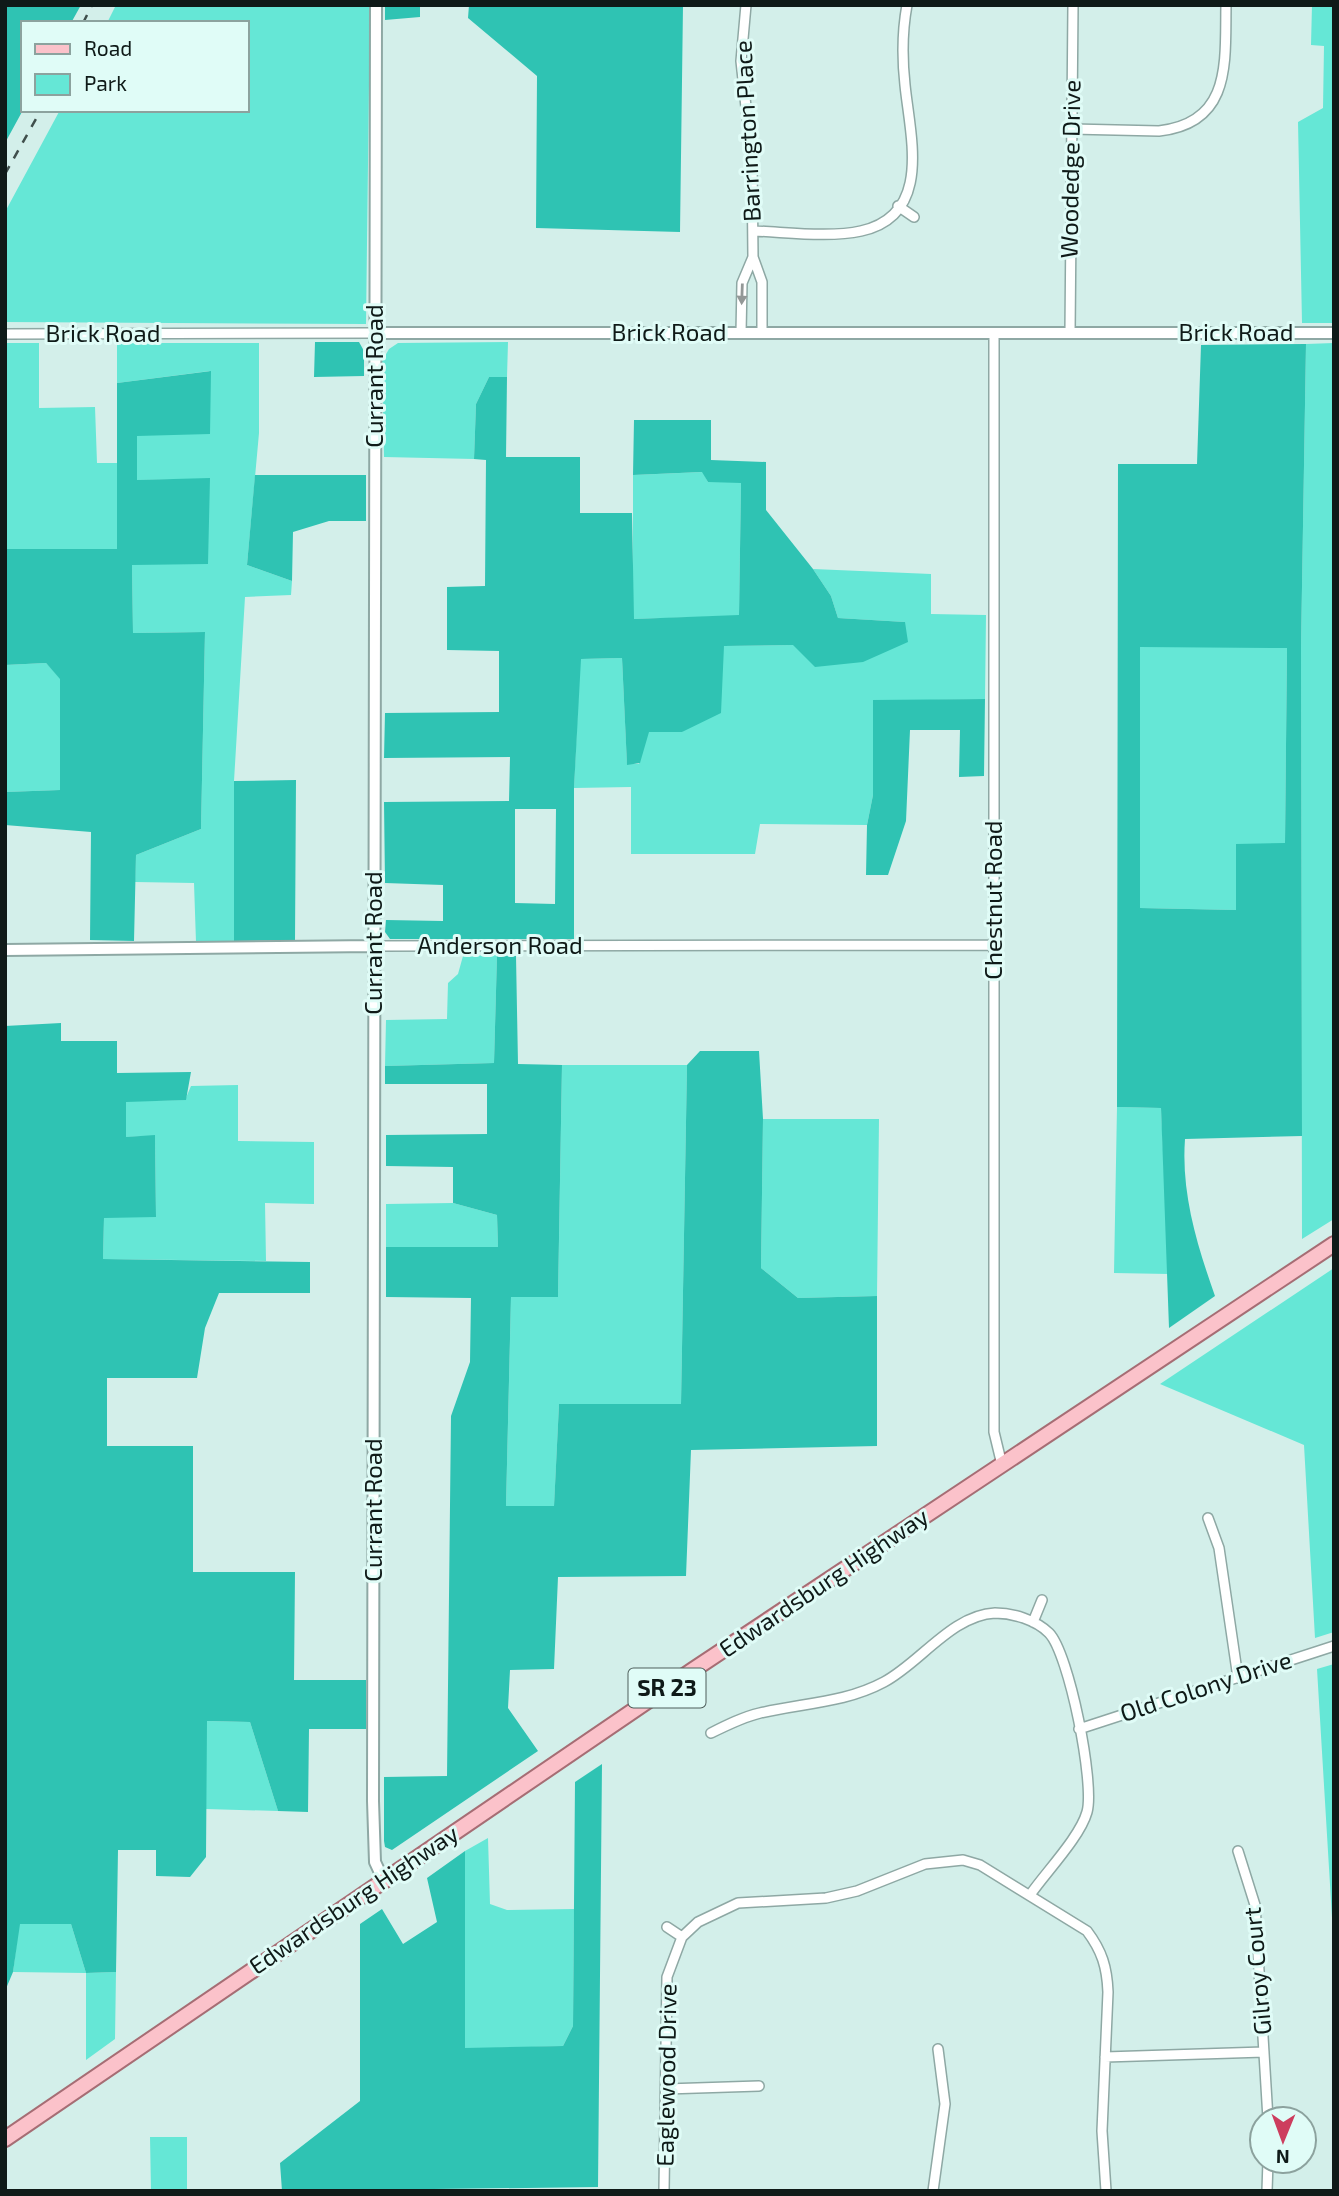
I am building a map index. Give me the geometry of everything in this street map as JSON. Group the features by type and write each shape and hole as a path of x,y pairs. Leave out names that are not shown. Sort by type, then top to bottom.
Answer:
{"main road":[{"name":"Edwardsburg Highway","path":"5,2139 383,1879 1334,1244"}],"street":[{"name":"Currant Road","path":"376,5 373,1801 375,1862 383,1879"},
{"name":"Barrington Place","path":"746,5 741,61 752,162 753,257 762,282 762,333"},
{"path":"754,231 859,232 878,224 898,206 909,188 914,160 902,55 907,5"},
{"name":"Woodedge Drive","path":"1070,333 1073,5"},
{"path":"1072,129 1158,131 1184,126 1196,119 1213,101 1223,78 1226,5"},
{"path":"898,206 914,217"},
{"name":"Barrington Place","path":"741,333 741,283 753,257"},
{"name":"Chestnut Road","path":"994,333 993,1432 1002,1465"},
{"name":"Brick Road","path":"5,334 1334,333"},
{"name":"Anderson Road","path":"5,950 374,946 994,945"},
{"path":"1208,1518 1219,1548 1238,1678"},
{"path":"1033,1622 1042,1600"},
{"path":"711,1733 757,1713 825,1702 885,1682 959,1626 978,1616 996,1613 1033,1622 1049,1633 1067,1665 1087,1771 1088,1811 1081,1827 1031,1895"},
{"name":"Old Colony Drive","path":"1079,1729 1334,1646"},
{"name":"Gilroy Court","path":"1238,1851 1255,1905 1267,2105"},
{"path":"667,1927 682,1937 698,1922 738,1903 827,1898 857,1891 945,1859 981,1865 1031,1895 1087,1931 1104,1958 1108,1992 1102,2131 1106,2191"},
{"name":"Eaglewood Drive","path":"664,2191 667,1977 682,1937"},
{"path":"933,2191 946,2104 938,2049"},
{"path":"1105,2057 1264,2052"},
{"path":"666,2088 759,2086"}],"green space":[{"path":"5,5 81,5 72,21 21,21 22,112 5,143"},
{"path":"116,5 370,5 366,324 5,322 5,212 59,112 248,112 248,21 108,21"},
{"path":"385,5 420,5 420,17 385,20"},
{"path":"469,5 683,5 680,232 536,228 537,76 468,18"},
{"path":"1312,5 1334,5 1334,323 1302,323 1298,122 1323,108 1324,46 1311,45"},
{"path":"315,342 359,342 364,351 364,376 314,377"},
{"path":"508,342 507,377 489,377 476,404 474,459 384,457 382,361 389,349 398,343"},
{"path":"5,343 39,343 39,408 95,407 97,463 117,463 117,549 5,549"},
{"path":"117,343 259,343 259,433 247,565 292,581 291,595 245,597 234,781 234,941 196,942 194,883 135,882 136,855 201,829 205,632 133,633 132,565 210,479 137,480 137,435 210,371 117,383"},
{"path":"1334,343 1334,1219 1302,1239 1301,648 1306,344"},
{"path":"1306,344 1301,648 1302,1136 1185,1139 1188,1199 1202,1258 1215,1296 1169,1328 1161,1108 1117,1107 1118,464 1197,464 1201,345","holes":["1140,647 1287,648 1285,843 1236,844 1236,910 1140,908"]},
{"path":"211,371 210,434 137,436 137,480 210,478 208,564 132,565 133,633 205,632 201,829 136,855 134,941 90,940 91,832 5,825 5,792 60,790 60,679 46,663 5,665 5,549 117,549 117,383"},
{"path":"489,377 507,377 506,457 580,457 580,513 632,513 634,619 739,615 741,483 708,482 702,472 633,475 634,420 711,420 711,460 766,462 766,510 831,596 838,618 905,622 908,642 863,662 815,667 793,645 724,646 721,713 682,732 649,732 640,763 627,765 622,658 581,659 574,788 574,939 390,939 385,932 386,920 443,921 443,885 385,883 384,802 509,801 510,757 384,758 385,713 499,712 499,651 447,650 447,587 485,586 486,460 474,459 476,404","holes":["515,809 556,809 555,904 515,903"]},
{"path":"703,472 708,482 741,482 739,616 633,619 633,475"},
{"path":"255,475 366,475 366,521 329,521 293,532 292,581 247,565"},
{"path":"813,569 931,574 931,614 986,615 985,699 873,701 873,795 867,825 760,824 755,854 631,854 631,787 574,788 580,659 622,658 627,764 639,764 648,732 682,732 724,646 793,645 905,622 838,618 831,596"},
{"path":"1139,647 1287,647 1285,844 1236,910 1140,908"},
{"path":"46,663 60,678 60,790 5,792 5,665"},
{"path":"985,699 984,776 959,777 960,730 910,730 906,821 888,875 866,875 867,825 873,795 873,700"},
{"path":"296,780 295,940 234,941 234,781"},
{"path":"497,955 494,1063 385,1066 386,1020 447,1019 448,983 458,974 463,956"},
{"path":"497,955 516,956 518,1064 562,1065 558,1297 511,1297 506,1506 554,1506 559,1404 681,1404 687,1065 700,1051 759,1051 763,1119 761,1268 798,1298 877,1296 877,1446 691,1450 686,1576 558,1577 554,1669 510,1670 508,1708 538,1751 392,1850 385,1847 384,1841 384,1777 447,1776 451,1416 470,1362 471,1298 386,1297 386,1247 498,1247 497,1215 453,1203 453,1167 386,1166 386,1135 487,1134 487,1084 385,1084 385,1066 494,1063"},
{"path":"61,1023 61,1041 117,1041 117,1073 191,1072 186,1100 126,1102 126,1137 155,1135 156,1217 104,1218 103,1259 310,1262 310,1293 219,1293 205,1328 197,1378 107,1378 107,1446 193,1446 193,1572 295,1572 294,1680 366,1680 366,1729 309,1729 308,1812 278,1811 250,1722 207,1721 206,1857 190,1877 156,1876 156,1850 118,1850 116,1972 86,1973 71,1924 20,1924 13,1972 5,1991 5,1026"},
{"path":"562,1065 687,1065 681,1404 559,1404 554,1507 506,1506 511,1297 558,1297"},
{"path":"238,1085 238,1141 314,1142 314,1204 265,1203 266,1261 103,1259 104,1217 156,1217 155,1136 126,1137 126,1101 185,1100 191,1086"},
{"path":"1117,1107 1161,1108 1169,1274 1114,1273"},
{"path":"763,1119 879,1119 877,1296 798,1298 761,1268"},
{"path":"453,1203 497,1215 498,1247 386,1247 386,1204"},
{"path":"1334,1268 1334,1632 1315,1638 1304,1445 1160,1384"},
{"path":"1334,1664 1334,1951 1317,1669"},
{"path":"206,1721 250,1722 278,1811 206,1809"},
{"path":"602,1764 598,2187 282,2191 280,2163 360,2101 360,1924 382,1909 403,1944 437,1922 427,1878 465,1851 465,2048 563,2046 573,2026 575,1782"},
{"path":"488,1838 490,1904 507,1910 574,1909 573,2026 563,2046 465,2049 465,1851"},
{"path":"19,1924 71,1924 86,1973 13,1972"},
{"path":"116,1972 115,2039 86,2060 86,1973"},
{"path":"150,2137 187,2137 187,2191 151,2191"}],"railway":[{"path":"84,21 92,5"},
{"path":"5,174 40,112"}]}
